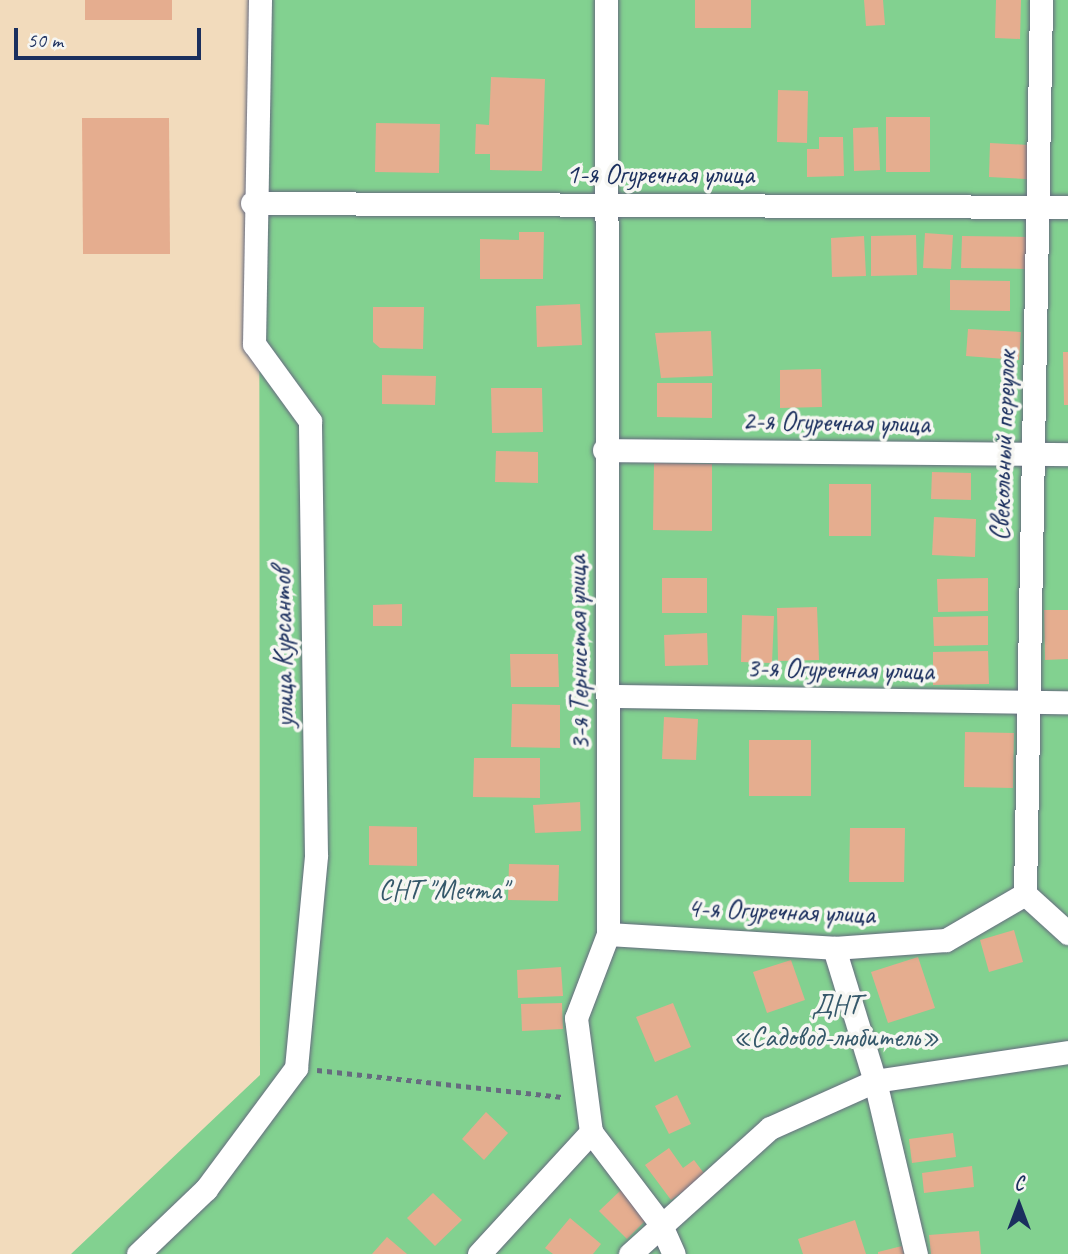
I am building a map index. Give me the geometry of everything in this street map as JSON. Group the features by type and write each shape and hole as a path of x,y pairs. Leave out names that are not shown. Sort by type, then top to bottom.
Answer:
{"street":[{"name":"улица Курсантов","path":"260,0 252,202 254,344 310,421 316,855 296,1068"},
{"name":"3-я Тернистая улица","path":"591,1132 583,1099 576,1018 608,934 611,696 604,450 606,0"},
{"name":"Свекольный переулок","path":"1024,894 1024,700 1039,207 1041,0"},
{"name":"1-я Огуречная улица","path":"252,202 1068,207"},
{"name":"2-я Огуречная улица","path":"604,450 1068,454"},
{"name":"3-я Огуречная улица","path":"611,696 1068,702"},
{"path":"1024,894 1068,933"},
{"name":"4-я Огуречная улица","path":"608,934 834,948 946,940 1024,894"},
{"path":"834,948 875,1081 916,1254"},
{"path":"630,1254 660,1223 770,1128 875,1081 1068,1052"},
{"path":"138,1254 206,1189 296,1068"},
{"path":"479,1254 591,1132 660,1223 674,1254"}],"path":[{"path":"296,1068 583,1099"}],"green space":[{"path":"259,0 1068,0 1068,1254 71,1254 260,1075"}],"building":[{"path":"85,0 172,0 172,20 85,20"},
{"path":"695,0 751,0 751,28 695,28"},
{"path":"864,0 883,0 885,25 866,26"},
{"path":"996,0 1021,0 1020,39 995,38"},
{"path":"491,77 545,79 542,171 490,170 490,154 475,154 476,124 489,125"},
{"path":"778,90 808,91 807,143 777,142"},
{"path":"886,117 930,117 930,172 886,172"},
{"path":"82,118 169,118 170,254 83,254"},
{"path":"376,123 440,124 439,173 375,172"},
{"path":"878,127 880,170 854,171 853,128"},
{"path":"819,137 843,137 844,176 807,177 807,149 819,149"},
{"path":"990,143 1029,145 1027,179 989,177"},
{"path":"519,232 544,232 543,279 480,279 480,239 519,240"},
{"path":"925,233 953,235 951,269 923,268"},
{"path":"916,235 917,275 871,276 871,236"},
{"path":"864,236 866,276 832,277 831,238"},
{"path":"962,236 1030,237 1029,269 961,268"},
{"path":"950,280 1010,281 1010,311 950,310"},
{"path":"580,304 582,345 537,347 536,306"},
{"path":"373,307 424,307 423,349 380,348 373,342"},
{"path":"968,329 1021,332 1019,360 966,356"},
{"path":"711,331 713,376 661,378 655,333"},
{"path":"1063,352 1068,352 1068,405 1064,405"},
{"path":"821,369 822,407 780,408 780,370"},
{"path":"382,375 436,376 435,405 382,404"},
{"path":"657,383 712,383 712,418 657,417"},
{"path":"491,388 542,388 543,432 492,433"},
{"path":"496,451 538,452 538,483 495,482"},
{"path":"654,463 712,464 712,531 653,530"},
{"path":"932,472 971,473 971,500 931,499"},
{"path":"829,484 871,484 871,536 829,536"},
{"path":"934,517 976,519 975,557 932,555"},
{"path":"662,578 707,578 707,613 662,613"},
{"path":"988,578 988,611 938,612 937,579"},
{"path":"402,604 402,626 373,626 373,605"},
{"path":"817,607 819,660 778,661 777,608"},
{"path":"1044,610 1068,610 1068,659 1045,660"},
{"path":"742,615 774,616 772,663 741,662"},
{"path":"988,616 988,645 934,646 933,617"},
{"path":"707,633 708,665 665,666 664,635"},
{"path":"988,651 989,684 933,685 933,652"},
{"path":"510,654 558,654 559,687 511,687"},
{"path":"512,704 560,705 560,748 511,747"},
{"path":"664,717 698,719 696,760 662,759"},
{"path":"965,732 1014,733 1013,788 964,787"},
{"path":"749,740 811,740 811,796 749,796"},
{"path":"474,758 540,758 540,798 473,797"},
{"path":"580,802 581,831 535,833 533,805"},
{"path":"369,826 417,827 417,866 369,865"},
{"path":"850,828 905,828 904,882 849,882"},
{"path":"509,864 559,865 558,901 508,900"},
{"path":"1014,930 1023,962 989,972 980,940"},
{"path":"918,957 935,1008 888,1023 871,972"},
{"path":"791,960 805,1000 767,1013 753,972"},
{"path":"561,967 563,996 518,998 517,970"},
{"path":"562,1003 563,1029 522,1031 521,1004"},
{"path":"673,1003 691,1047 655,1062 636,1017"},
{"path":"677,1095 691,1124 669,1134 655,1106"},
{"path":"486,1112 508,1133 484,1160 462,1139"},
{"path":"953,1133 956,1157 912,1163 909,1139"},
{"path":"669,1148 683,1168 694,1160 706,1176 671,1200 645,1165"},
{"path":"972,1166 974,1187 924,1193 922,1173"},
{"path":"621,1190 648,1218 627,1239 599,1211"},
{"path":"433,1193 462,1220 435,1246 407,1218"},
{"path":"570,1218 601,1244 593,1254 553,1254 545,1248"},
{"path":"855,1220 866,1254 803,1254 798,1239"},
{"path":"979,1231 981,1254 931,1254 929,1235"},
{"path":"387,1237 407,1254 372,1254"},
{"path":"902,1246 904,1254 878,1254 878,1252"}],"park label":[{"name":"СНТ \"Мечта\"","path":"443,890"},
{"name":"ДНТ «Садовод-любитель»","path":"836,1021"}]}
